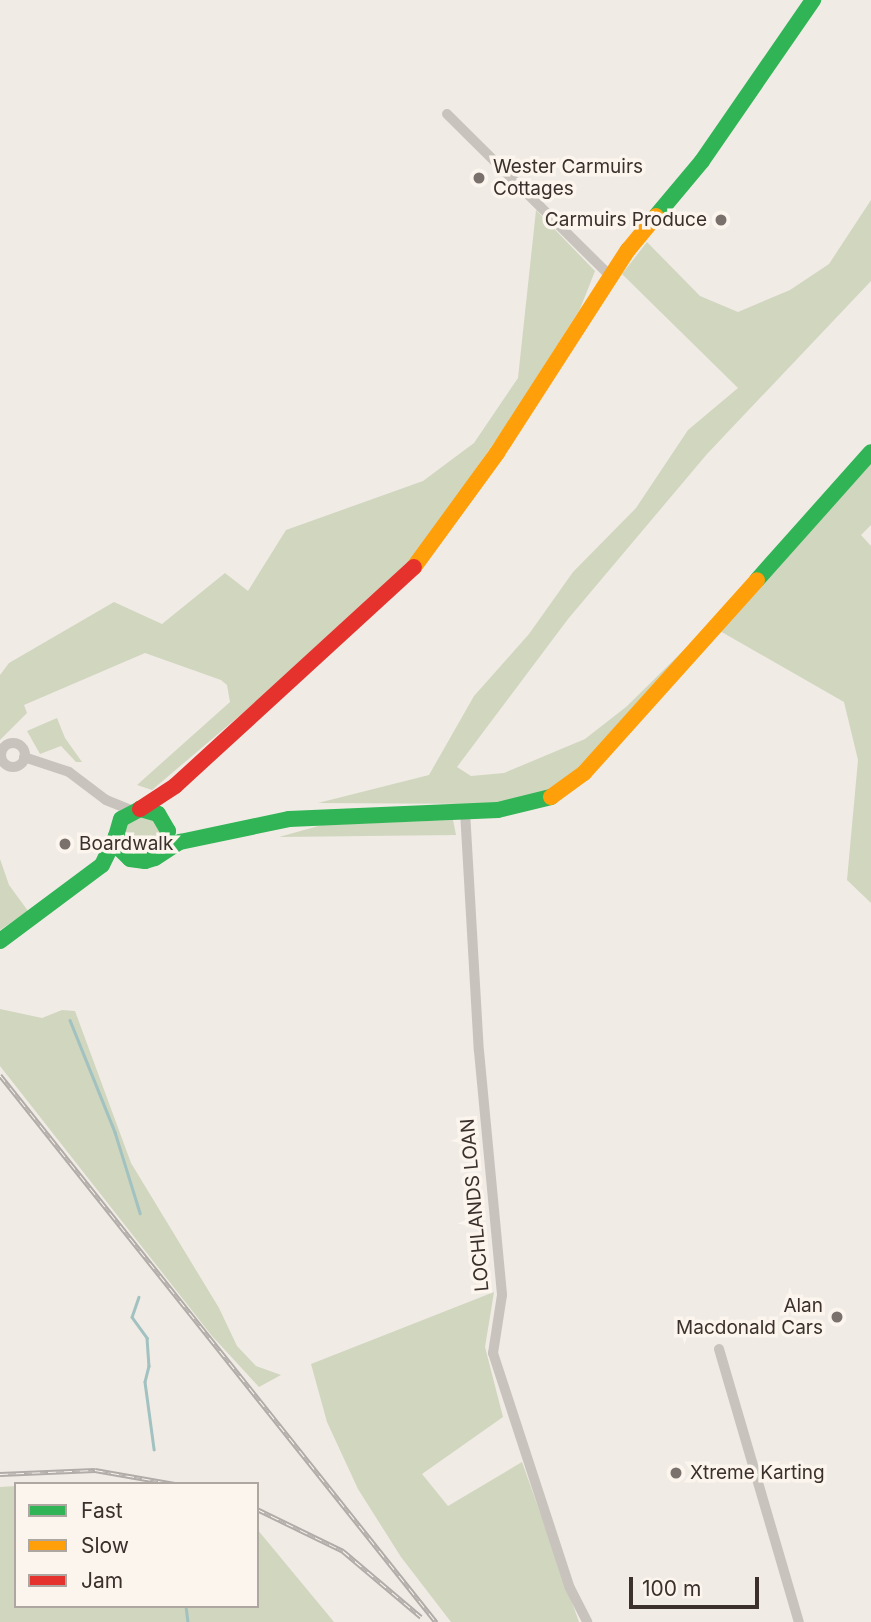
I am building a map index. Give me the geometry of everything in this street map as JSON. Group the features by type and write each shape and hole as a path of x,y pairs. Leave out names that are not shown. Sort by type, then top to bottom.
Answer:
{"main road":[{"path":"0,941 97,869 110,855 121,819 183,779 406,578 497,453 610,276 702,161 813,0"},
{"path":"97,869 130,859 145,862 180,842 320,815 465,811 534,805 570,785 871,452"},
{"path":"162,852 172,796 183,779"},
{"path":"136,810 154,812 166,824 209,837"},
{"path":"116,834 120,849 130,859"}],"street":[{"path":"447,114 610,276"},
{"path":"24,757 18,765 10,766 1,755 6,746 15,743 24,757 69,772 106,800 136,810"},
{"path":"106,800 116,834"},
{"name":"LOCHLANDS LOAN","path":"465,811 480,1051 502,1295 493,1353 570,1588 587,1622"},
{"path":"719,1349 799,1622"}],"green space":[{"path":"871,200 871,281 707,454 568,619 457,767 471,776 504,773 585,739 626,707 690,644 578,770 540,796 493,804 318,803 429,775 474,696 529,634 573,572 636,508 688,430 738,388 622,274 647,242 700,296 738,312 790,290 829,264"},
{"path":"536,210 595,271 580,309 505,427 398,581 152,790 137,785 230,702 227,685 221,680 145,653 24,705 27,713 0,740 0,675 9,663 114,602 162,624 225,573 248,591 286,530 423,481 474,443 518,378"},
{"path":"871,463 871,525 861,535 871,546 871,903 847,880 858,760 844,702 720,631"},
{"path":"57,718 65,738 82,762 76,762 61,746 40,754 27,731"},
{"path":"142,816 155,822 161,835 155,848 142,854 129,848 123,835 129,822"},
{"path":"453,820 456,835 279,837 322,825"},
{"path":"0,859 9,885 28,911 0,930"},
{"path":"0,1009 42,1018 62,1010 75,1011 131,1163 219,1308 237,1346 256,1366 281,1375 259,1387 212,1336 0,1066"},
{"path":"494,1292 485,1347 503,1417 422,1474 448,1506 522,1462 579,1622 451,1622 401,1557 358,1489 327,1422 311,1364"},
{"path":"14,1486 14,1608 259,1608 259,1531 334,1622 0,1622 0,1487"}],"waterway":[{"path":"70,1020 115,1132 140,1213"},
{"path":"139,1297 132,1317 147,1338 149,1366 145,1382 154,1449"},
{"path":"186,1608 188,1622"}],"railway":[{"path":"0,1075 436,1622"},
{"path":"0,1474 95,1470 164,1482"},
{"path":"259,1510 343,1551 421,1617"}],"traffic: fast":[{"path":"656,216 702,161 813,0"},
{"path":"757,580 871,452"},
{"path":"162,852 168,831 158,814 140,809 121,819 116,836 120,849 130,859 145,861 155,858 180,842 289,819 498,810 551,797"},
{"path":"0,941 102,865 116,836"}],"traffic: slow":[{"path":"414,567 497,453 628,250 656,216"},
{"path":"551,797 584,773 757,580"}],"traffic: jam":[{"path":"140,809 175,786 414,567"}],"place":[{"name":"Wester Carmuirs Cottages","path":"479,178"},
{"name":"Carmuirs Produce","path":"721,220"},
{"name":"Boardwalk","path":"65,844"},
{"name":"Alan Macdonald Cars","path":"837,1317"},
{"name":"Xtreme Karting","path":"676,1473"}]}
